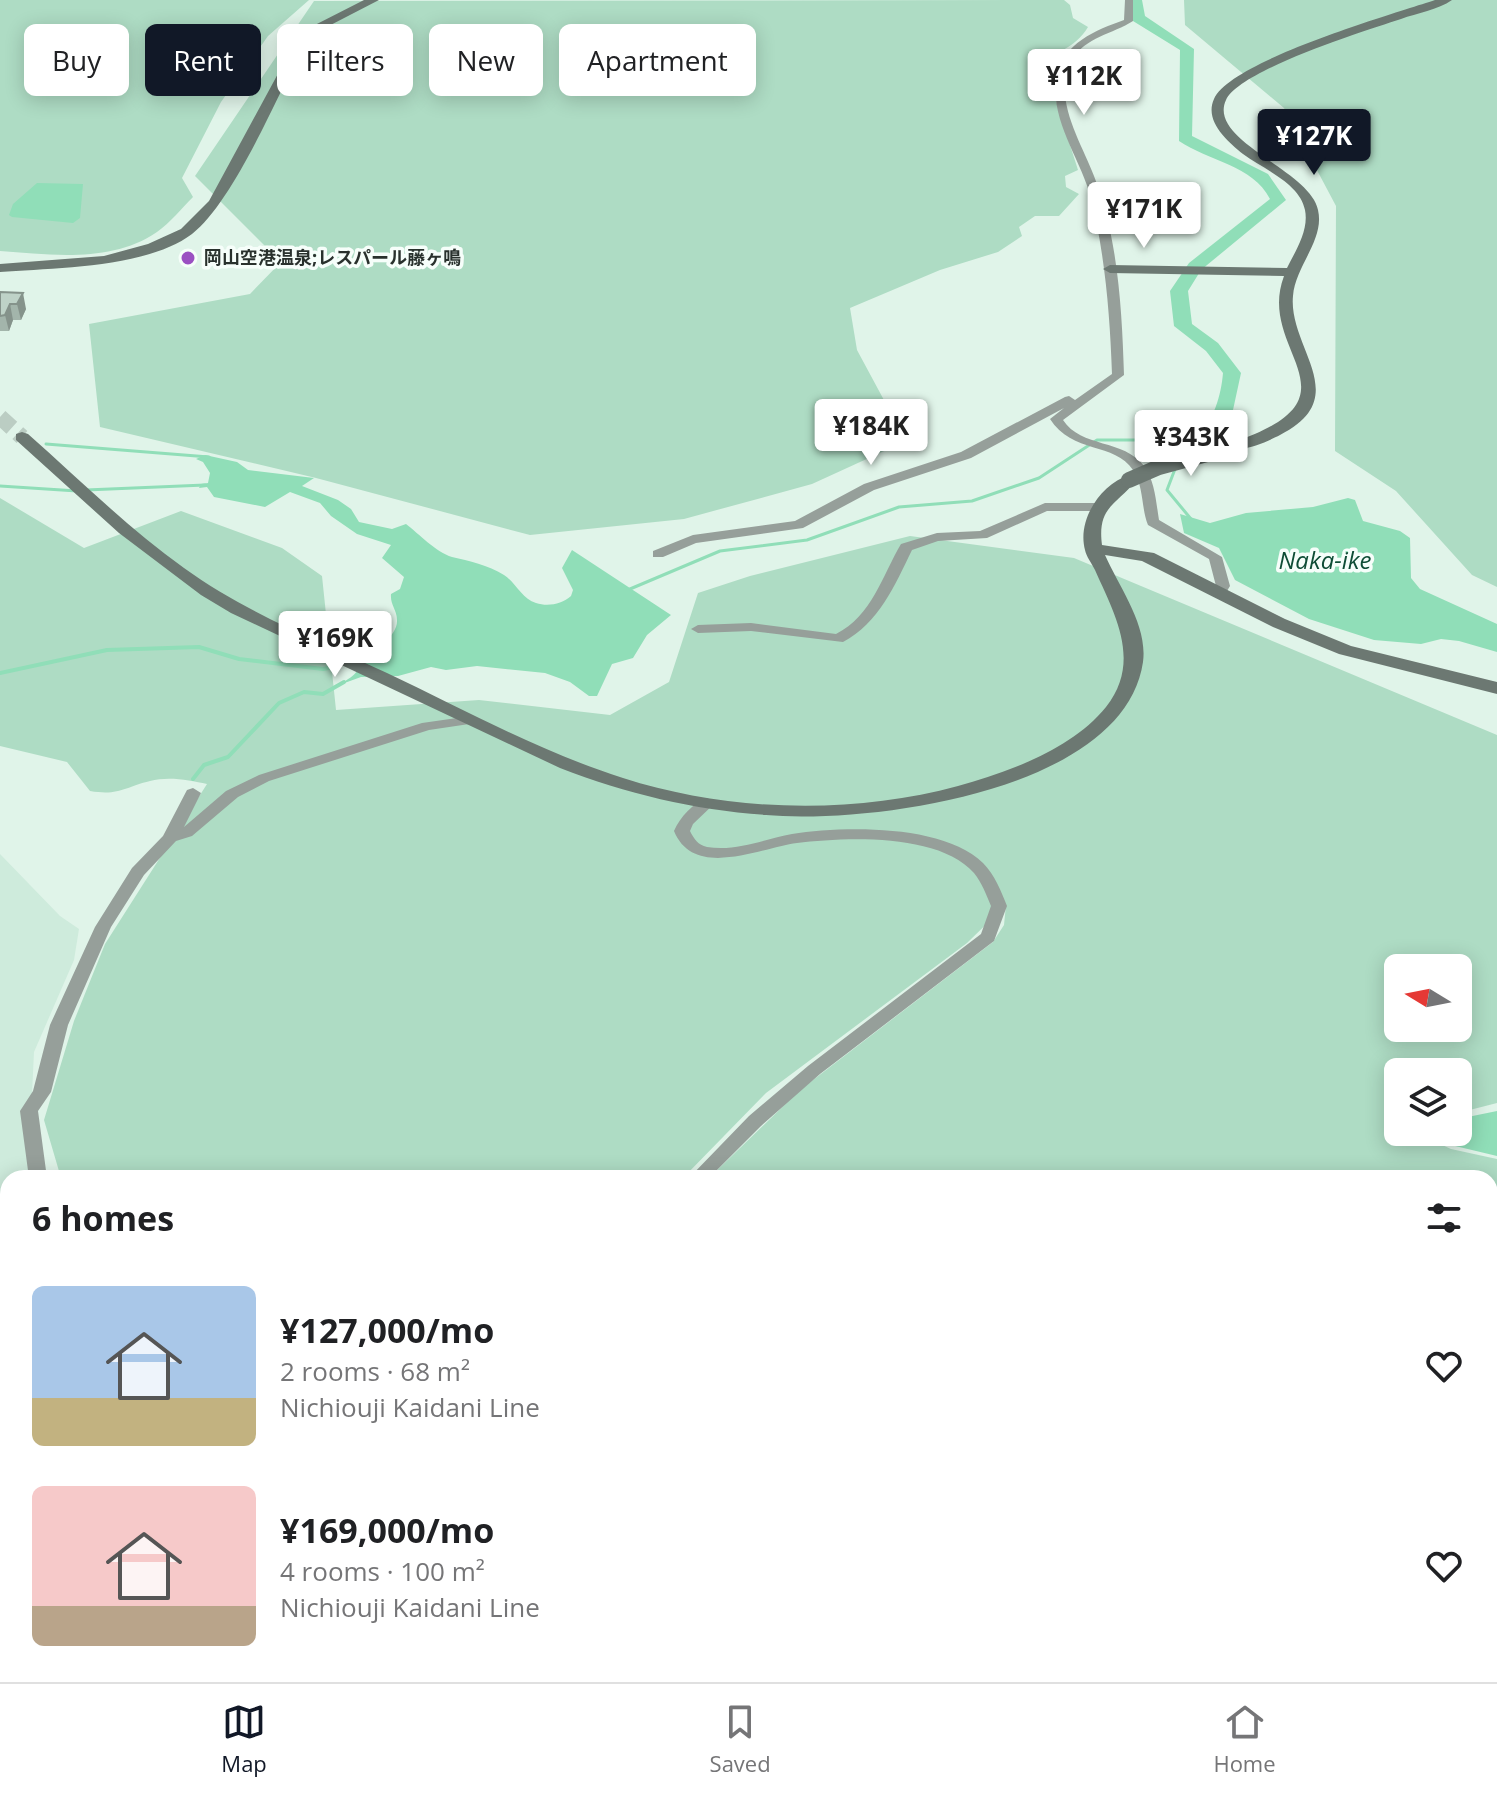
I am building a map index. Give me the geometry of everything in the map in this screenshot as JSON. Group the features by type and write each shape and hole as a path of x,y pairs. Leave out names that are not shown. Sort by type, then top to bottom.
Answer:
{"main road":[{"path":"0,268 104,260 153,247 186,232 215,203 305,38 330,20 373,0"},
{"path":"22,437 192,584 237,609 471,720 594,774 638,788 707,803 806,811 912,802 1016,774 1079,741 1113,709 1126,691 1135,655 1135,638 1127,613 1093,550 1090,526 1097,507 1129,480 1159,467 1240,445 1285,426 1304,408 1307,399 1308,380 1285,304 1291,272 1311,233 1312,210 1294,183 1224,130 1217,114 1220,99 1230,85 1260,68 1446,0"},
{"path":"1110,269 1291,272"},
{"path":"1093,550 1137,552 1279,623 1345,650 1497,688"}],"street":[{"path":"1129,0 1128,21 1091,36 1073,49 1060,89 1064,113 1097,200 1110,269 1118,375 1056,419 1065,430 1137,465 1144,480 1153,522 1157,528 1215,557 1223,586 1219,593"},
{"path":"658,554 693,539 798,525 869,487 966,455 1059,404 1093,392"},
{"path":"698,629 751,627 838,639 849,635 877,603 906,547 937,537 982,535 1045,507 1097,507"},
{"path":"170,838 186,833 232,794 264,778 427,726 471,720"},
{"path":"37,1170 29,1111 42,1092 59,1025 103,927 138,872 170,838 193,793"},
{"path":"706,1170 755,1121 814,1070 988,937 999,906 987,875 972,860 949,847 920,838 821,836 732,852 695,848 686,841 682,831 686,822 707,803"}],"shaded area":[{"path":"0,0 309,0 282,24 277,24 277,28 261,46 261,24 145,24 145,96 225,96 182,178 193,197 157,232 121,249 81,255 0,251"},
{"path":"1064,0 1070,5 1073,18 1088,27 1070,46 1030,63 1046,93 1055,98 1078,170 1065,176 1066,187 1079,194 1059,216 1035,216 1019,227 1022,236 998,252 940,270 850,308 857,350 906,441 812,484 684,519 530,535 316,478 100,427 89,324 250,294 281,262 195,176 249,96 261,96 261,79 277,55 277,96 413,96 413,24 298,24 314,1"},
{"path":"1184,0 1497,0 1497,587 1472,575 1396,491 1335,451 1336,206 1284,108 1185,25"},
{"path":"0,498 84,548 181,511 282,548 322,576 336,710 479,700 610,715 669,682 698,593 750,576 910,536 1074,558 1497,735 1497,1103 1472,1109 1472,1058 1384,1058 1384,1146 1444,1146 1497,1159 1497,1170 717,1170 800,1090 993,942 1004,925 1006,905 967,943 766,1093 691,1170 59,1170 44,1120 74,1021 105,944 207,784 164,779 115,792 90,791 67,762 0,746"},
{"path":"0,854 60,916 79,929 74,960 34,1052 28,1170 0,1170"}],"water":[{"path":"37,183 83,184 80,218 73,223 9,215 13,204"},
{"path":"205,455 237,462 248,470 314,478 302,486 338,500 351,509 359,522 392,529 406,524 446,555 504,575 536,603 555,604 571,596 573,590 562,568 572,550 671,615 647,635 633,658 612,664 597,696 589,696 570,682 545,673 477,666 446,670 431,667 398,676 361,677 339,685 359,669 362,653 385,642 394,632 397,616 391,594 400,589 404,577 382,558 391,545 357,534 331,516 320,503 290,492 265,507 214,497 207,487 199,488 201,484 208,483 210,473 203,462 196,459"},
{"name":"Naka-ike","path":"1348,498 1355,500 1363,521 1400,531 1410,538 1411,578 1420,589 1497,624 1497,652 1441,639 1421,644 1374,640 1309,619 1235,580 1219,548 1184,533 1180,514 1210,523 1246,513 1313,507"},
{"path":"1497,1111 1497,1156 1455,1146 1472,1146 1472,1116"}],"building":[{"path":"0,292 23,293 17,304 10,304 5,315 0,316"}],"waterway":[{"path":"1135,0 1138,18 1187,49 1184,63 1188,85 1184,138 1250,170 1272,188 1278,200 1195,267 1179,291 1183,326 1212,347 1232,373 1227,401 1219,420 1202,442 1143,440"},
{"path":"630,589 720,551 807,540 899,507 972,501 1039,478 1097,440 1143,440 1162,459"},
{"path":"46,444 209,457"},
{"path":"1172,467 1175,469 1167,490 1191,519"},
{"path":"86,490 205,485"},
{"path":"0,486 77,491"},
{"path":"0,673 107,650 199,647 239,659 323,669 334,667 349,654 367,655"},
{"path":"193,779 204,765 228,757 279,703 304,692 323,694 344,682"}],"tunnel":[{"path":"0,417 22,437"}],"place":[{"name":"岡山空港温泉;レスパール藤ヶ鳴","path":"188,258"}]}
